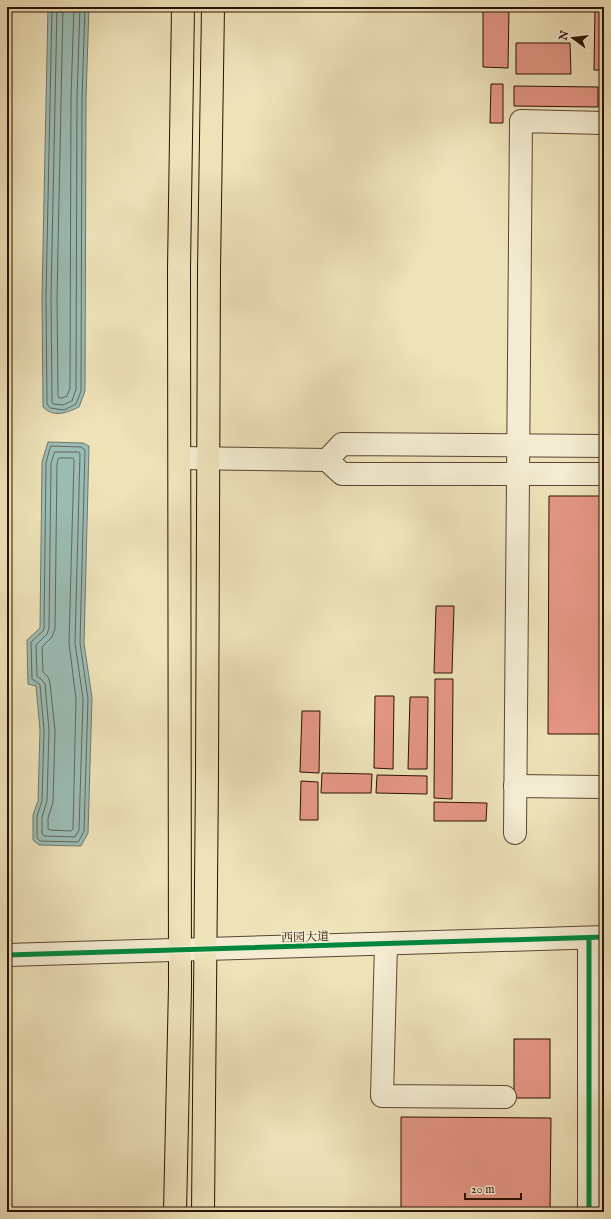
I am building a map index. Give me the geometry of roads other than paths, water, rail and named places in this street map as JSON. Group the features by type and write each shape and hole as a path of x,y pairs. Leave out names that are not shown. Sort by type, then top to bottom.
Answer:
{"main road":[{"path":"175,1212 180,994 180,269 182,7"},
{"path":"203,1212 209,278 213,7"}],"street":[{"path":"515,833 521,121 604,122"},
{"path":"327,460 342,444 604,446"},
{"path":"180,458 327,460 342,474 604,474"},
{"path":"515,786 604,787"},
{"path":"589,1212 596,937"},
{"name":"西园大道","path":"7,955 596,937"},
{"path":"386,944 382,1096 505,1097"}],"water":[{"path":"48,7 89,7 86,98 85,391 79,407 60,413 51,412 43,407 42,297"},
{"path":"48,442 83,443 89,446 84,643 92,698 88,833 81,846 39,845 33,840 33,815 38,801 40,730 36,686 28,684 27,640 40,628 42,462"}]}
